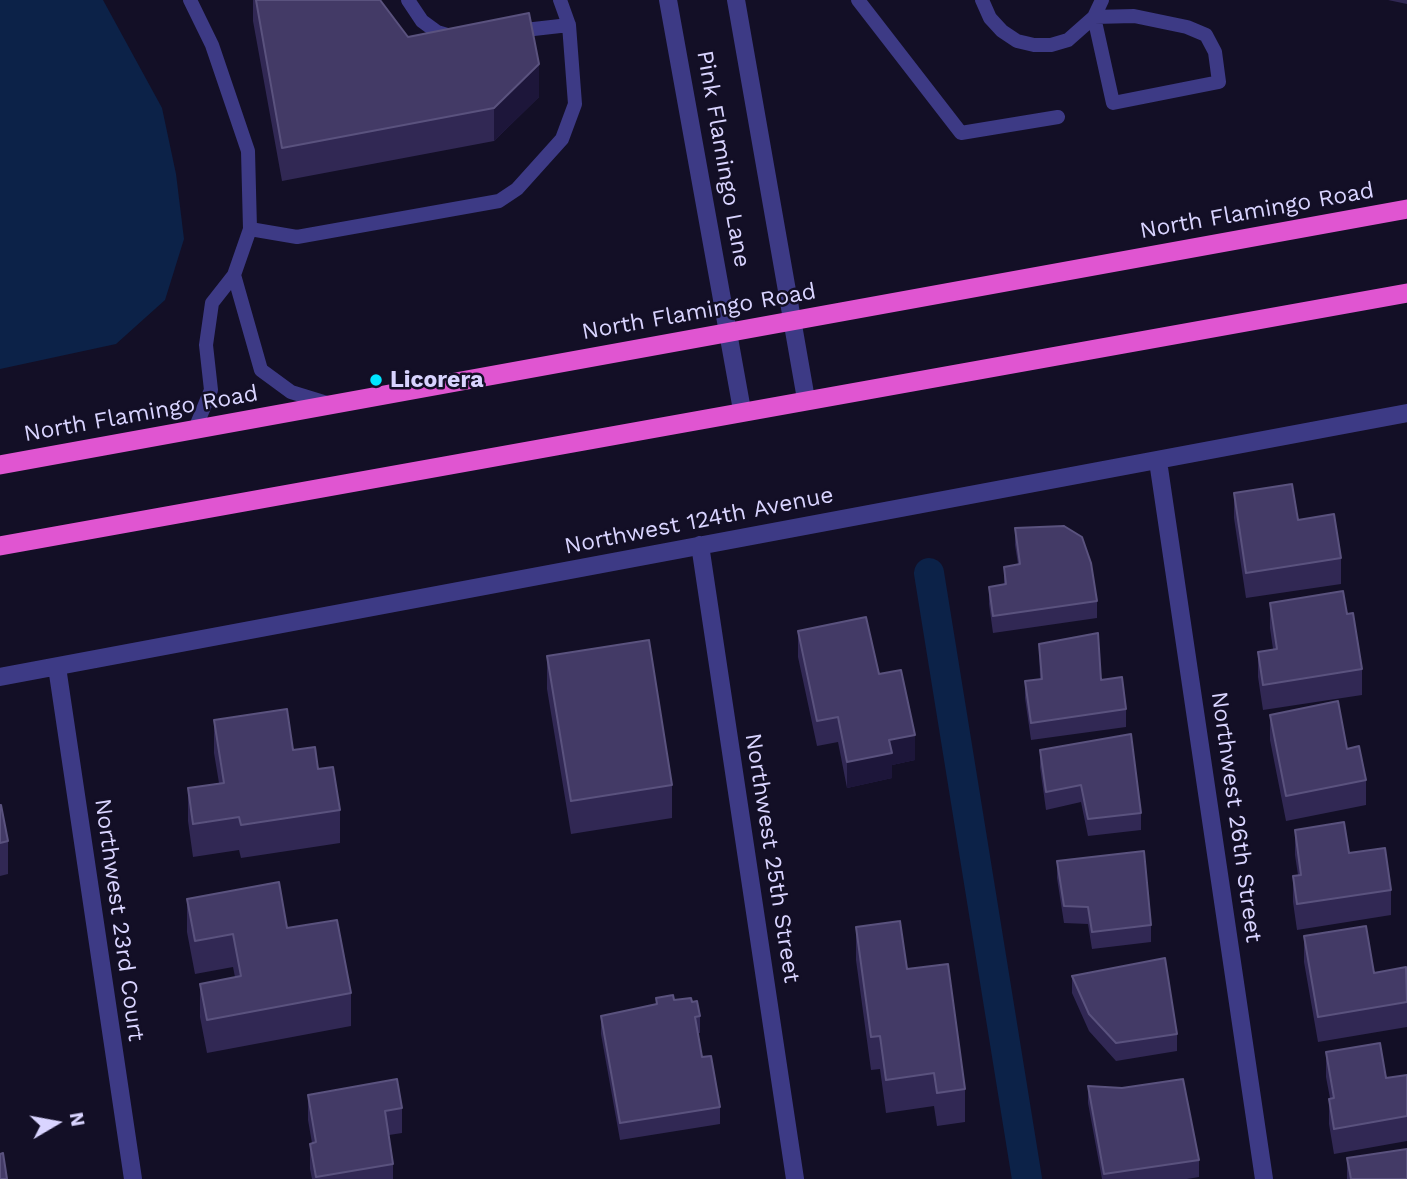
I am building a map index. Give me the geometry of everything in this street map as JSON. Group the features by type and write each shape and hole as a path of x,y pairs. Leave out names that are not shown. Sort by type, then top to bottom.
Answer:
{"highway":[{"name":"North Flamingo Road","path":"0,465 1407,209"},
{"path":"0,546 742,410 1407,293"}],"street":[{"name":"Pink Flamingo Lane","path":"668,0 742,410"},
{"name":"Pink Flamingo Lane","path":"736,0 806,399"},
{"name":"Northwest 124th Avenue","path":"0,677 1407,413"},
{"name":"Northwest 26th Street","path":"1158,461 1264,1179"},
{"name":"Northwest 25th Street","path":"700,545 795,1179"},
{"name":"Northwest 23rd Court","path":"57,667 133,1179"}],"lane":[{"path":"190,0 212,45 248,151 250,229 234,275 212,303 206,345 211,390 195,429"},
{"path":"408,0 422,20 438,32 457,37 471,36"},
{"path":"250,229 297,237 499,201 517,189 562,139 575,104 569,25 560,0"},
{"path":"858,0 961,133 1058,117"},
{"path":"982,0 990,18 1002,31 1017,41 1034,46 1069,40 1094,17 1102,0"},
{"path":"1134,16 1187,27 1206,35 1216,52 1219,82 1113,103 1094,17 1134,16"},
{"path":"499,33 569,25"},
{"path":"234,275 261,370 291,392 331,405"}],"water":[{"path":"0,0 103,0 162,108 176,174 184,239 165,300 116,344 0,369"}],"building":[{"path":"256,0 380,0 408,37 529,13 539,64 494,108 282,148"},
{"path":"1292,484 1298,520 1334,514 1341,558 1246,573 1234,493"},
{"path":"1064,526 1082,537 1091,563 1097,601 993,616 989,587 1006,584 1004,567 1020,564 1015,528"},
{"path":"1343,591 1347,614 1353,613 1362,669 1263,685 1258,652 1277,649 1270,603"},
{"path":"866,617 879,674 901,670 915,735 889,740 892,753 847,762 838,717 817,721 798,631"},
{"path":"1098,633 1101,680 1122,677 1126,709 1031,723 1025,681 1042,679 1039,644"},
{"path":"649,640 672,785 571,801 547,656"},
{"path":"1338,701 1347,749 1359,746 1366,780 1286,796 1270,715"},
{"path":"287,709 293,750 315,747 318,769 333,767 340,810 241,825 239,817 193,824 188,788 224,783 214,720"},
{"path":"1131,734 1141,813 1088,819 1081,785 1046,792 1040,750"},
{"path":"0,805 8,841 0,843"},
{"path":"1344,822 1349,853 1385,848 1391,890 1297,904 1293,876 1301,875 1295,830"},
{"path":"1144,851 1151,925 1092,932 1088,907 1064,906 1057,861"},
{"path":"279,882 287,928 337,920 351,993 207,1020 200,984 241,976 233,934 195,941 187,899"},
{"path":"900,921 907,969 948,964 965,1089 937,1093 934,1073 886,1080 880,1036 871,1037 856,927"},
{"path":"1366,926 1374,973 1406,967 1407,1002 1318,1017 1304,936"},
{"path":"1165,958 1177,1034 1116,1043 1089,1014 1072,976"},
{"path":"673,995 674,1000 691,998 692,1002 697,1001 700,1016 695,1017 702,1057 711,1056 720,1107 620,1123 601,1016 657,1004 656,998"},
{"path":"1380,1043 1386,1078 1407,1075 1407,1116 1334,1129 1329,1099 1334,1098 1326,1052"},
{"path":"397,1079 402,1108 385,1111 393,1164 316,1177 310,1144 316,1142 308,1095"},
{"path":"1183,1079 1199,1160 1104,1174 1088,1086 1122,1088"},
{"path":"1407,1149 1407,1179 1351,1179 1347,1158"},
{"path":"3,1153 7,1179 0,1179 0,1154"}],"waterway":[{"path":"929,573 1027,1179"}],"place":[{"name":"Licorera","path":"376,380"}]}
